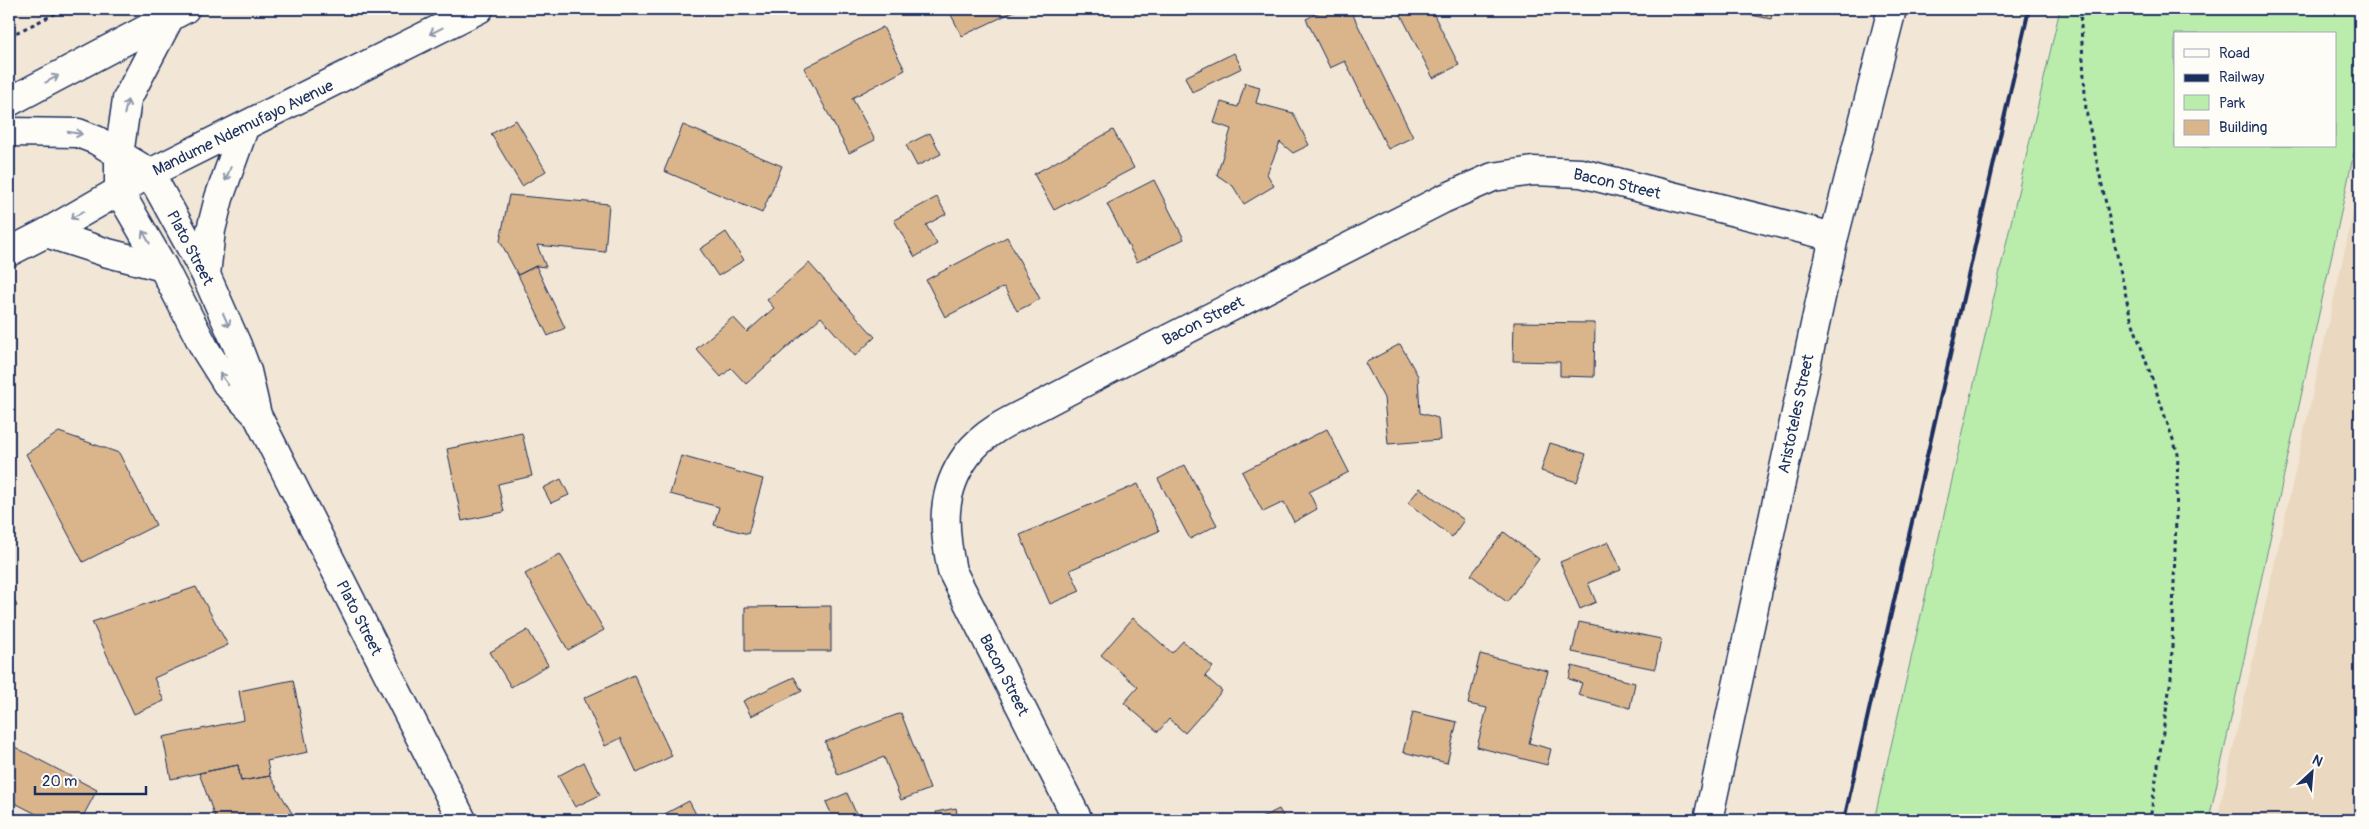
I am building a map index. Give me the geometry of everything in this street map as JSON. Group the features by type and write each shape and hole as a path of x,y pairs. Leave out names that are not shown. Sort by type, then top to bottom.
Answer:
{"street":[{"name":"Mandume Ndemufayo Avenue","path":"9,252 46,233 150,173 244,128 479,9"},
{"name":"Aristoteles Street","path":"1708,820 1834,237 1892,9"},
{"path":"9,102 178,13"},
{"path":"119,191 119,155 127,99 178,13"},
{"path":"206,275 211,230 219,198 244,128"},
{"path":"9,132 78,133 96,140 150,173"},
{"name":"Bacon Street","path":"1078,820 952,571 945,538 945,504 953,480 967,455 986,436 1008,422 1099,374 1443,199 1494,177 1533,171 1581,173 1834,237"},
{"name":"Plato Street","path":"150,173 206,275 237,345 247,371 256,415 462,820"},
{"name":"Plato Street","path":"119,191 163,267 205,350 227,384 256,415"},
{"path":"46,233 108,253 163,267"}],"path":[{"path":"9,36 64,9"},
{"path":"2080,9 2086,111 2130,316 2178,454 2171,678 2150,820"}],"shaded area":[{"path":"2360,182 2360,820 2217,820"}],"green space":[{"path":"2060,9 2360,9 2360,125 2209,820 1874,820"}],"building":[{"path":"948,9 1019,9 962,36"},
{"path":"1325,9 1350,9 1413,137 1388,149 1345,61 1330,68 1306,19"},
{"path":"1398,9 1431,9 1459,65 1433,78"},
{"path":"1742,9 1773,9 1771,19 1741,13"},
{"path":"883,27 905,70 852,98 875,140 849,153 804,68"},
{"path":"1234,53 1242,68 1192,92 1185,77"},
{"path":"1245,83 1260,87 1256,103 1293,113 1309,145 1293,153 1280,142 1267,174 1274,186 1244,204 1233,186 1217,175 1231,129 1214,123 1221,102 1238,107"},
{"path":"516,120 546,171 522,186 491,134"},
{"path":"683,125 782,166 762,213 664,171"},
{"path":"1113,130 1134,168 1054,210 1034,174"},
{"path":"930,133 941,154 917,166 906,145"},
{"path":"1154,180 1184,239 1137,262 1107,204"},
{"path":"509,195 609,204 605,252 537,245 546,267 536,266 518,275 500,241"},
{"path":"937,197 946,214 926,225 937,244 915,257 894,220"},
{"path":"726,232 744,260 718,276 700,249"},
{"path":"1007,237 1040,299 1017,311 1004,287 945,317 926,280"},
{"path":"809,263 875,337 855,356 821,317 746,384 731,368 721,377 696,349 733,317 747,332 774,308 767,300"},
{"path":"536,266 565,328 548,336 518,275"},
{"path":"1514,322 1595,323 1594,377 1560,376 1560,362 1513,361"},
{"path":"1400,344 1418,376 1420,413 1438,418 1440,440 1388,444 1384,398 1365,363"},
{"path":"1327,429 1349,472 1309,492 1317,509 1294,522 1284,502 1263,512 1242,472"},
{"path":"59,432 119,453 156,525 83,562 26,454"},
{"path":"522,433 532,476 498,484 504,512 462,521 447,449"},
{"path":"1550,443 1586,454 1577,482 1541,471"},
{"path":"681,456 763,479 748,534 714,525 719,507 670,494"},
{"path":"1185,465 1217,525 1190,539 1158,479"},
{"path":"561,479 569,495 551,503 543,488"},
{"path":"1138,484 1159,531 1070,570 1080,591 1050,604 1020,535"},
{"path":"1420,488 1464,520 1452,537 1408,503"},
{"path":"1504,532 1539,559 1507,602 1471,575"},
{"path":"1609,542 1621,570 1588,583 1596,602 1580,609 1560,562"},
{"path":"560,554 604,630 568,650 525,574"},
{"path":"196,587 228,645 154,678 164,701 134,714 92,622"},
{"path":"9,588 17,606 9,609"},
{"path":"831,606 831,651 745,651 745,607"},
{"path":"1133,618 1172,653 1183,641 1213,667 1205,676 1222,691 1185,733 1169,719 1158,732 1124,703 1138,687 1101,655"},
{"path":"1579,622 1661,639 1655,669 1572,652"},
{"path":"528,630 548,665 511,687 490,652"},
{"path":"1480,654 1548,671 1529,743 1551,749 1547,765 1477,747 1487,708 1468,704"},
{"path":"1572,666 1635,683 1630,708 1578,695 1582,683 1569,679"},
{"path":"634,675 672,756 637,773 621,738 605,746 584,698"},
{"path":"794,677 802,691 751,716 743,701"},
{"path":"293,680 308,752 267,761 270,776 241,781 238,765 171,779 163,737 244,720 239,691"},
{"path":"1413,712 1457,722 1447,763 1403,752"},
{"path":"901,713 930,789 901,800 884,757 838,775 825,742"},
{"path":"9,744 97,790 81,820 48,820 9,800"},
{"path":"584,762 600,795 575,807 558,776"},
{"path":"238,765 241,781 270,776 296,820 216,820 199,773"},
{"path":"847,793 859,820 834,820 826,802"},
{"path":"689,801 699,820 663,820 661,816"},
{"path":"956,808 958,820 938,820 936,812"},
{"path":"1279,809 1285,820 1257,820"}],"railway":[{"path":"1844,820 2029,9"}]}
